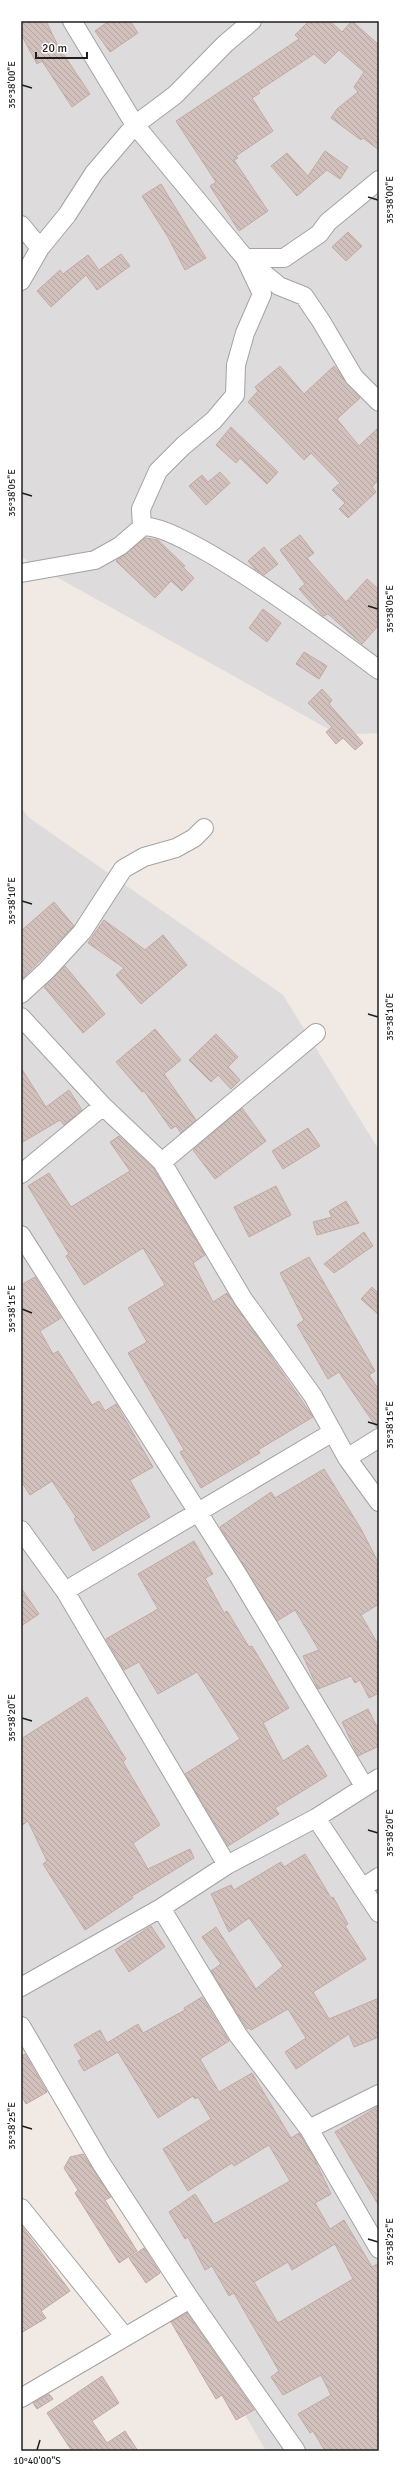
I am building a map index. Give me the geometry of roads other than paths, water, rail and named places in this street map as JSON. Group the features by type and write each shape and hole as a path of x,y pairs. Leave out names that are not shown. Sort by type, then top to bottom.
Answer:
{"street":[{"path":"72,21 135,125 245,258 279,286 304,296 321,321 354,377 379,402"},
{"path":"21,281 40,248 67,216 94,172 135,125 175,95 226,44 252,21"},
{"path":"245,258 284,258 319,234 328,222 379,180"},
{"path":"21,225 40,248"},
{"path":"142,527 141,509 158,471 182,446 214,420 235,395 236,365 245,333 262,294 245,258"},
{"path":"21,573 95,560 120,546 142,527 149,526 169,531 195,544 312,619 379,670"},
{"path":"21,994 47,970 82,932 123,869 144,857 176,848 194,838 204,828"},
{"path":"21,1017 103,1106 162,1162 243,1298 313,1396 347,1458 379,1502"},
{"path":"162,1162 316,1033"},
{"path":"21,1174 103,1106"},
{"path":"21,1235 372,1782 316,1818 227,1865 161,1908 21,1987"},
{"path":"65,1591 199,1513 333,1432"},
{"path":"347,1458 379,1438"},
{"path":"21,1530 65,1591 227,1865"},
{"path":"316,1818 379,1913"},
{"path":"362,1888 379,1877"},
{"path":"161,1908 238,2035 309,2129 379,2249"},
{"path":"21,2026 101,2163 190,2299 296,2451"},
{"path":"309,2129 379,2094"},
{"path":"21,2208 125,2337"},
{"path":"21,2398 190,2299"}]}
